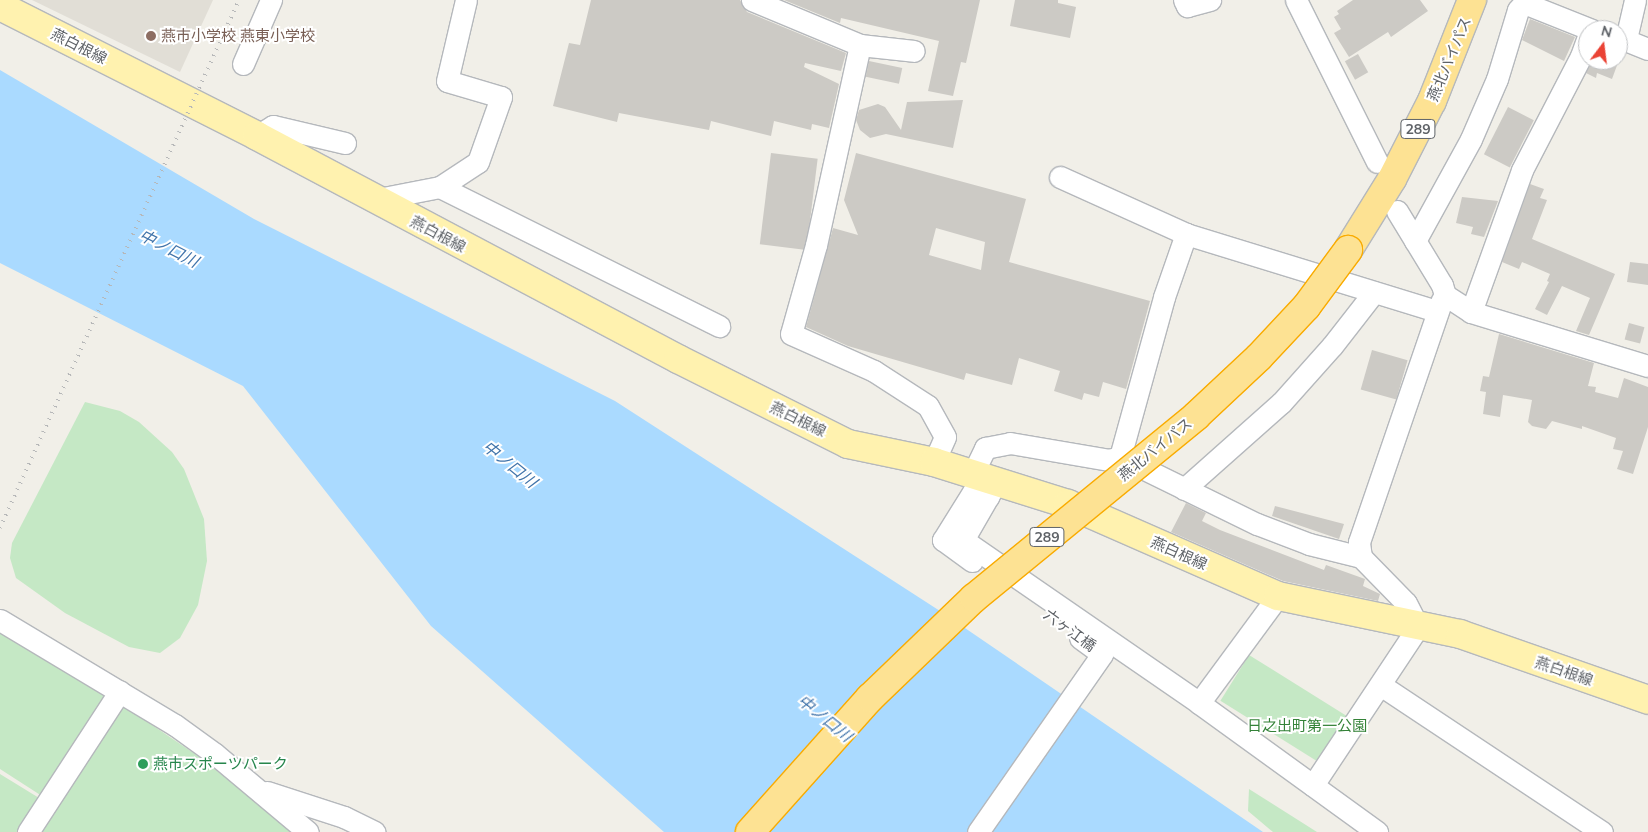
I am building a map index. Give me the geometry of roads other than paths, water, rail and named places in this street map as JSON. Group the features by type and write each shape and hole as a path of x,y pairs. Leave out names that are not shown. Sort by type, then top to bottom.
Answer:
{"highway":[{"name":"燕北バイパス","path":"750,832 870,698 974,598 1196,416 1259,357 1306,307 1348,250 1392,179 1420,125 1455,48 1472,0"}],"main road":[{"name":"燕白根線","path":"0,6 257,136 374,200 678,360 848,444 934,462 986,484 1068,504 1278,596 1418,627 1460,634 1648,700"}],"street":[{"path":"242,64 271,0"},
{"path":"374,200 440,187 478,162 501,97 447,81 466,0"},
{"path":"752,0 860,45 914,51"},
{"path":"1184,0 1187,6 1210,0"},
{"path":"1296,0 1377,162"},
{"path":"1628,20 1635,0"},
{"path":"1415,241 1471,139 1497,78 1518,10 1524,3 1578,25"},
{"path":"1628,40 1648,48"},
{"path":"860,45 816,245 791,334 874,371 928,406 945,437 934,462"},
{"path":"1471,312 1522,170 1578,62"},
{"path":"257,136 273,126 345,143"},
{"path":"1060,177 1186,234 1374,292 1441,303 1648,366"},
{"path":"440,187 719,326"},
{"path":"1361,557 1359,542 1441,303 1442,285 1397,211"},
{"path":"1120,457 1164,296 1186,234"},
{"path":"1184,489 1281,403 1332,346 1374,292"},
{"path":"1313,785 1382,686 1418,627 1406,603 1361,557 1300,540 1184,489 1120,457 1108,460 1010,443 985,448 986,484 963,540 1199,703 1377,832"},
{"name":"六ヶ江橋","path":"978,832 1102,654 943,540 972,492 986,484"},
{"path":"1199,703 1278,596"},
{"path":"0,620 175,725 258,789 308,832"},
{"path":"1382,686 1602,832"},
{"path":"28,832 120,691"},
{"path":"258,789 344,817 375,832"}],"water":[{"name":"中ノ口川","path":"0,70 254,219 615,401 940,611 1263,832 664,832 431,626 243,386 0,263"}],"railway":[{"path":"0,528 239,0"}],"place":[{"name":"燕市小学校 燕東小学校","path":"151,36"},
{"name":"燕市スポーツパーク","path":"143,764"}],"park label":[{"name":"日之出町第一公園","path":"1307,726"}]}
